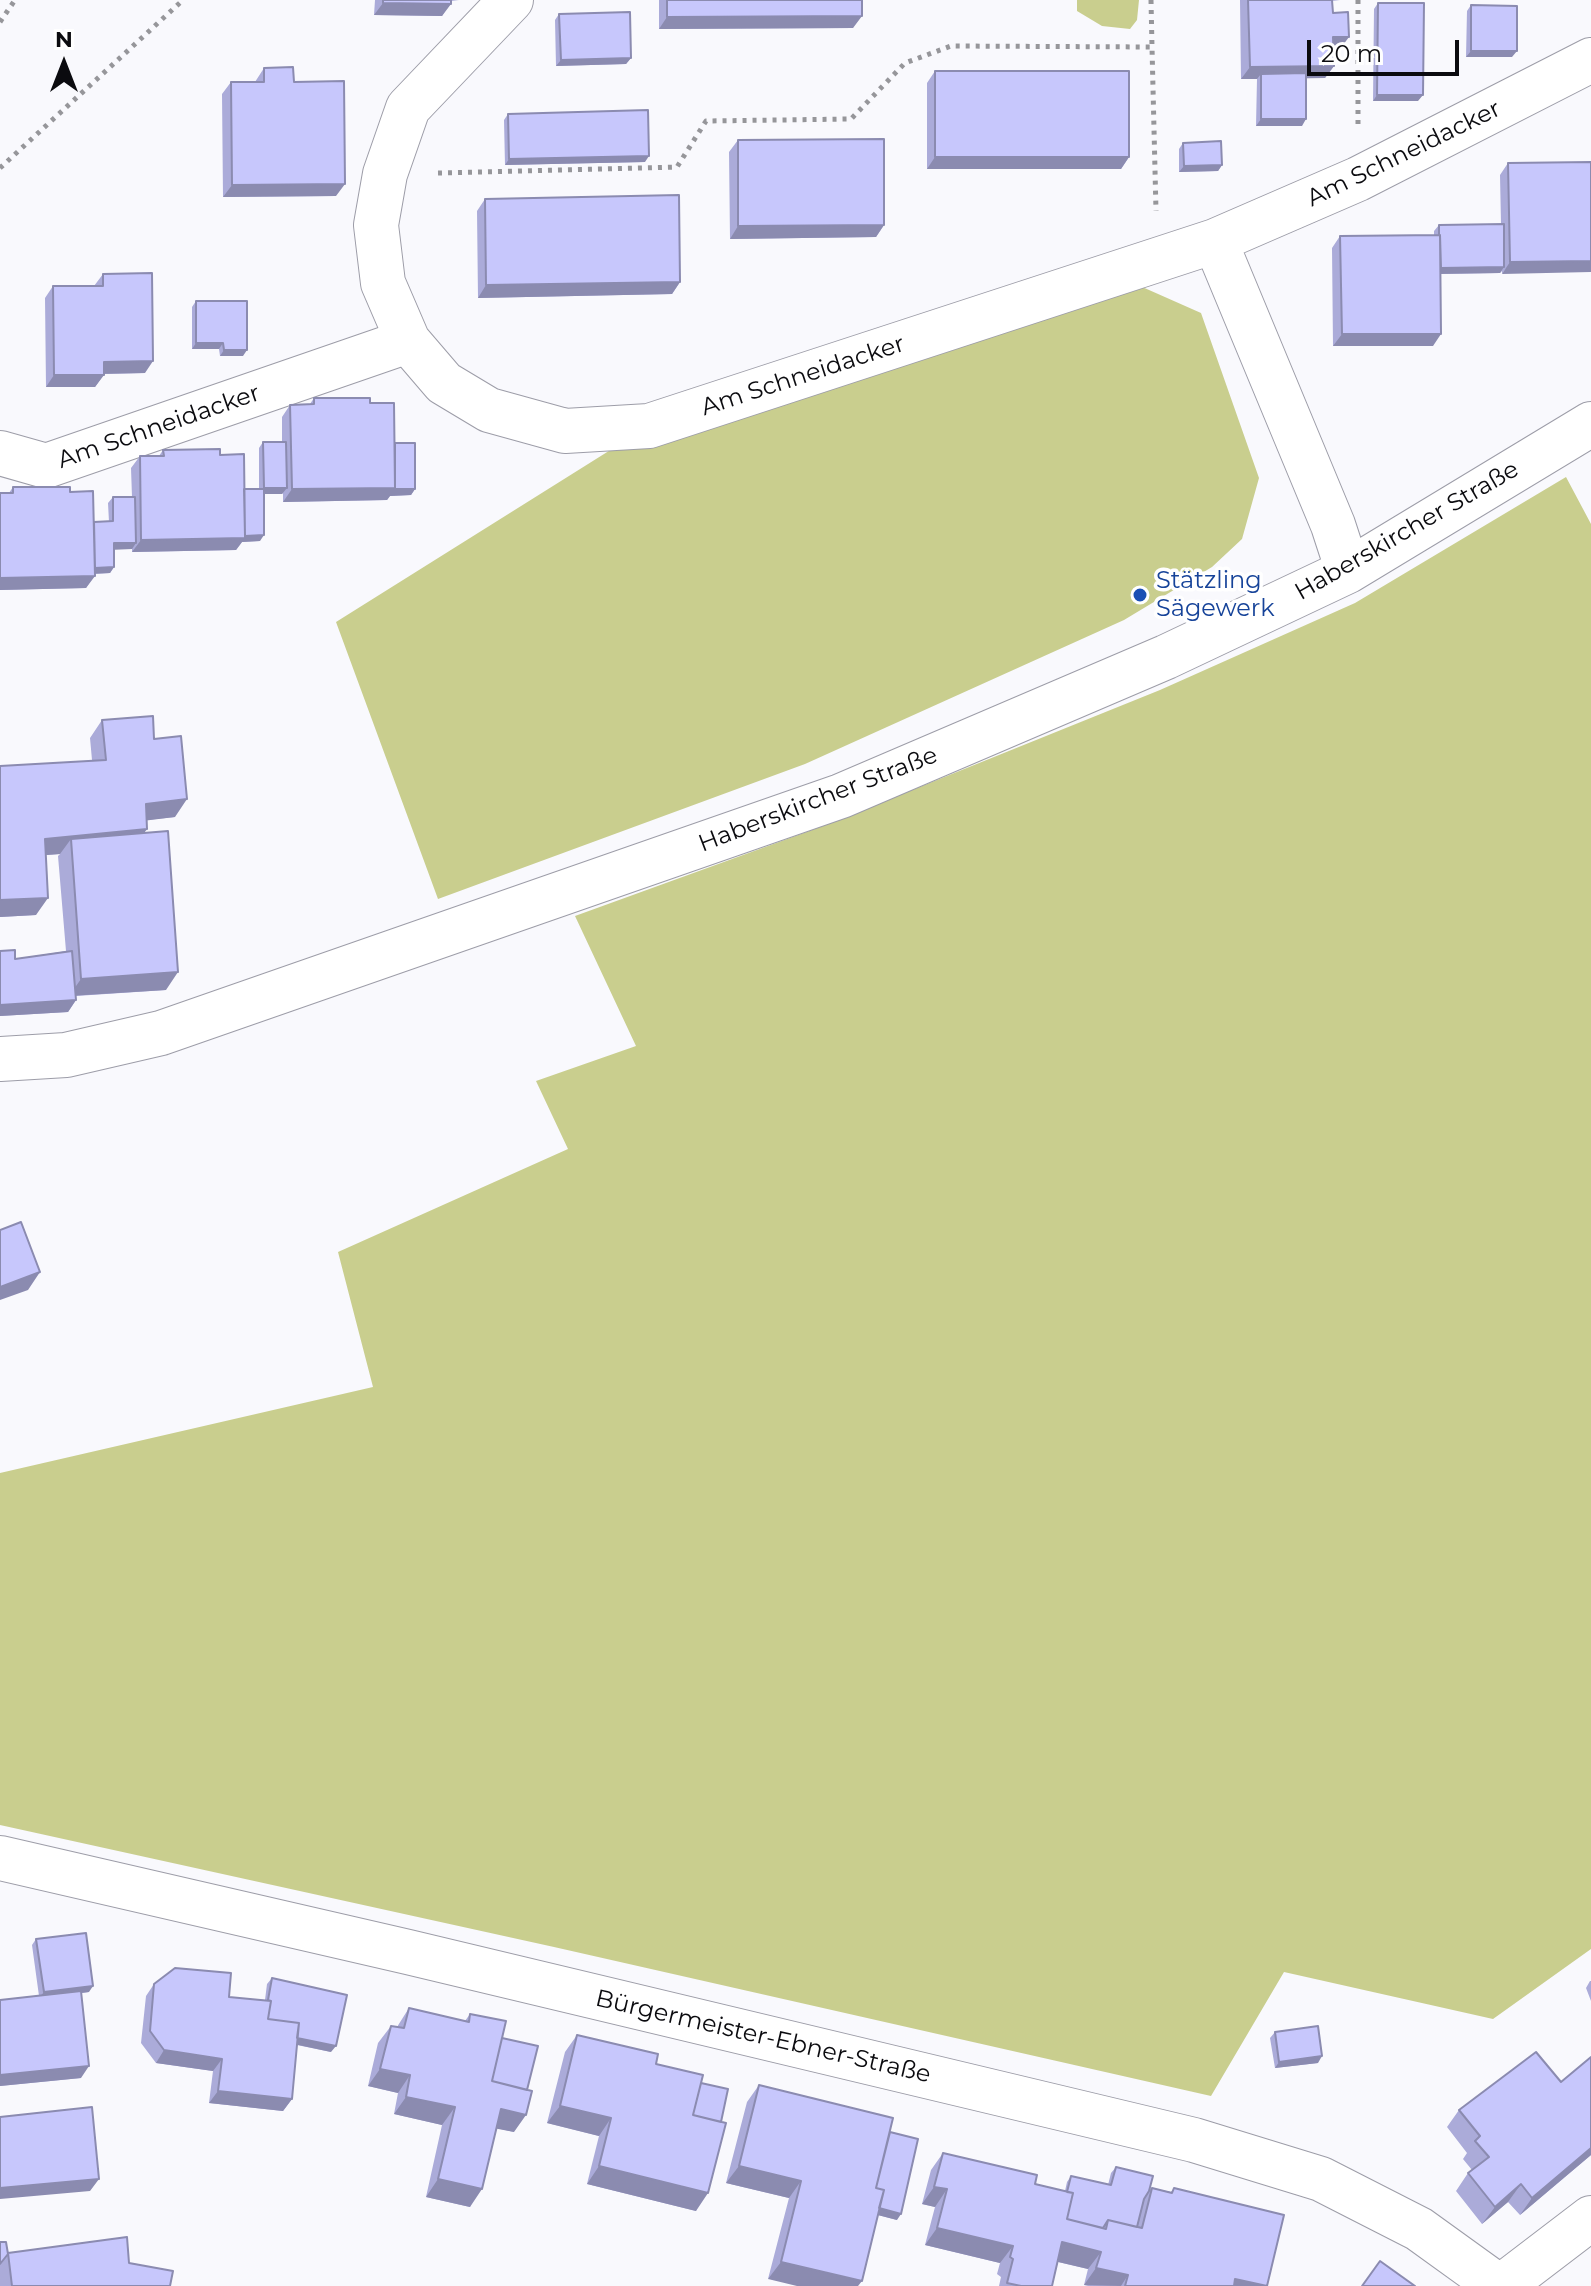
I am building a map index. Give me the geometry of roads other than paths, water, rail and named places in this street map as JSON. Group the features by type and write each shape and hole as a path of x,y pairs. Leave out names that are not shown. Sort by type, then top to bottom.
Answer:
{"street":[{"name":"Am Schneidacker","path":"511,0 408,108 385,174 376,225 383,283 408,341 444,383 489,410 565,431 649,426 1215,241 1358,179 1591,60"},
{"path":"1215,241 1333,525 1348,571"},
{"name":"Am Schneidacker","path":"0,453 46,466 408,341"},
{"name":"Haberskircher Straße","path":"0,1059 66,1055 161,1033 841,796 1166,657 1348,571 1591,424"},
{"name":"Bürgermeister-Ebner-Straße","path":"0,1858 1194,2140 1321,2179 1419,2229 1500,2286 1591,2218"}],"place":[{"name":"Stätzling Sägewerk","path":"1140,595"}]}
